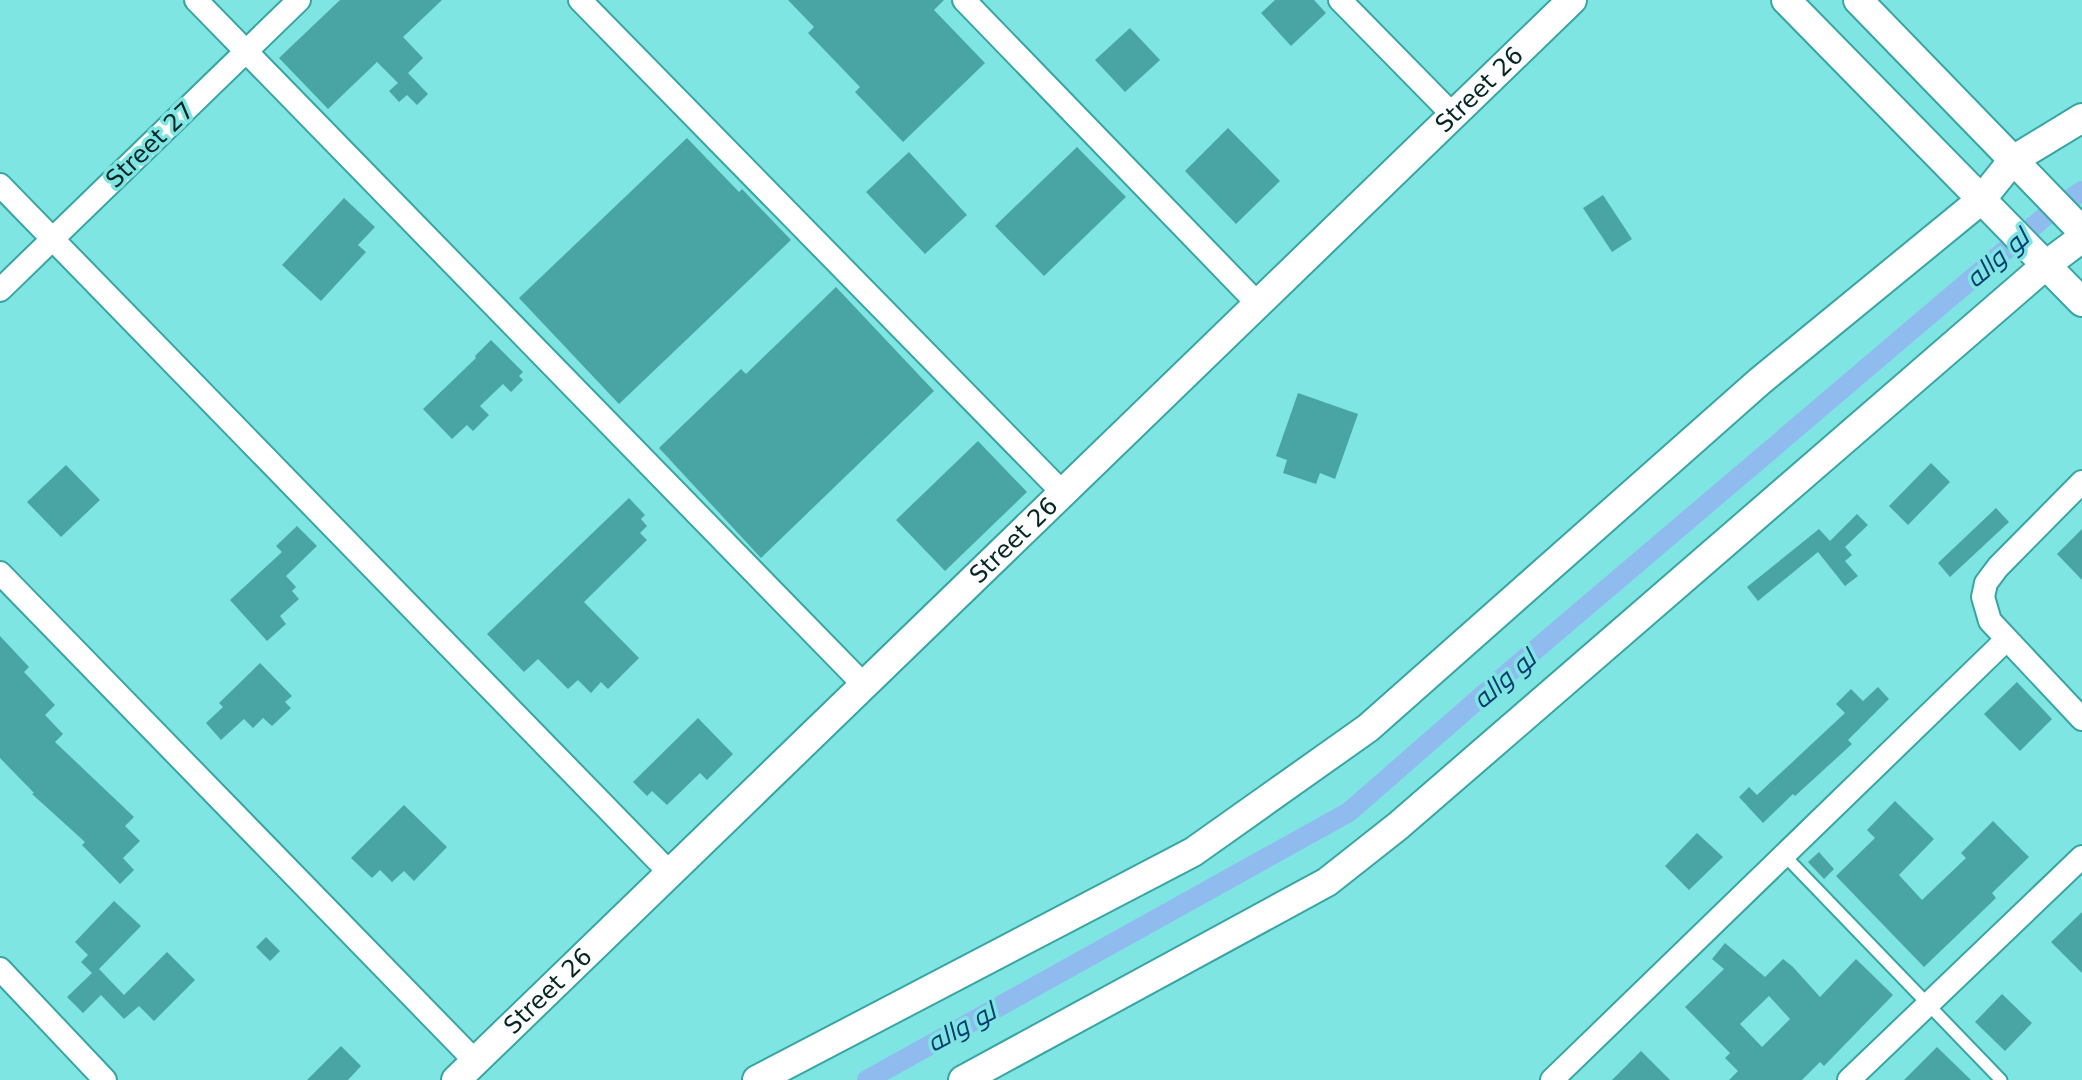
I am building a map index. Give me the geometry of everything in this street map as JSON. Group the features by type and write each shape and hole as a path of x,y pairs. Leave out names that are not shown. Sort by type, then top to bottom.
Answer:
{"street":[{"path":"196,0 864,685"},
{"name":"Street 27","path":"0,290 299,0"},
{"path":"580,0 1063,493"},
{"path":"964,0 1258,304"},
{"path":"1340,0 1453,115"},
{"name":"Street 26","path":"465,1071 1572,0"},
{"path":"1786,0 2082,302"},
{"path":"963,1080 1327,882 1398,826 2040,260 2079,230 1858,0"},
{"path":"757,1080 1193,852 1368,728 1760,381 1986,206 2019,166 2082,118"},
{"path":"0,185 670,873"},
{"path":"2082,482 1998,567 1986,583 1983,597 1990,621 2082,719"},
{"path":"0,573 465,1071"},
{"path":"1565,1076 2006,640"},
{"path":"1849,1080 2082,857"},
{"path":"0,969 105,1080"}],"lane":[{"path":"1785,856 2001,1080"}],"building":[{"path":"340,0 442,0 403,37 423,58 408,73 428,94 417,105 407,95 399,102 389,91 398,83 377,62 328,109 279,58"},
{"path":"788,0 944,0 934,10 985,63 903,142 855,92 860,87 808,33 814,27"},
{"path":"1275,0 1314,0 1326,13 1291,46 1261,13"},
{"path":"1130,28 1160,60 1125,92 1095,60"},
{"path":"1228,128 1280,181 1236,224 1185,171"},
{"path":"687,138 791,240 619,404 519,298"},
{"path":"1077,147 1126,197 1044,276 995,226"},
{"path":"909,152 967,215 925,254 866,192"},
{"path":"1603,195 1632,239 1612,252 1583,208"},
{"path":"344,198 375,227 358,245 366,252 321,301 282,265"},
{"path":"836,287 934,391 761,558 659,448 741,369 746,374"},
{"path":"491,340 523,372 519,376 523,380 511,392 503,384 480,406 489,415 473,431 467,425 452,439 423,409"},
{"path":"1298,393 1358,414 1335,479 1320,473 1316,484 1283,473 1287,460 1276,456"},
{"path":"978,441 1027,492 945,571 896,520"},
{"path":"1931,463 1950,482 1908,525 1889,506"},
{"path":"66,465 100,500 61,537 27,502"},
{"path":"629,498 645,515 641,519 647,526 640,533 647,540 584,602 639,658 608,689 601,682 591,693 578,680 568,689 538,659 524,672 487,634"},
{"path":"1996,508 2009,522 1950,577 1938,563"},
{"path":"1857,514 1868,525 1845,547 1852,555 1845,561 1858,576 1845,586 1818,552 1758,601 1747,587 1819,529 1830,541"},
{"path":"297,526 317,546 286,576 296,587 292,591 299,599 280,616 286,624 267,641 230,600 282,552 276,546"},
{"path":"2082,529 2082,580 2057,554"},
{"path":"0,636 29,667 24,672 55,705 45,715 63,734 55,742 134,817 125,826 140,841 123,858 134,870 120,884 82,845 85,842 32,794 0,758"},
{"path":"260,663 292,696 285,702 291,708 272,726 263,718 253,728 244,719 221,740 206,723 223,707 219,703"},
{"path":"2017,682 2052,719 2020,751 1984,714"},
{"path":"1878,687 1889,699 1848,740 1852,744 1763,823 1739,797 1749,787 1757,795 1845,713 1836,704 1851,689 1863,701"},
{"path":"698,718 733,754 707,780 700,773 667,805 652,791 647,796 633,782"},
{"path":"1895,801 1934,839 1899,875 1922,900 1966,858 1961,853 1993,821 2029,857 1992,893 1996,898 1924,967 1836,876 1875,838 1867,830"},
{"path":"404,805 447,847 414,881 404,871 392,882 380,870 372,878 351,858"},
{"path":"1697,833 1723,857 1689,890 1665,866"},
{"path":"1819,852 1834,869 1824,879 1808,862"},
{"path":"114,901 141,926 99,969 124,995 167,952 195,980 154,1021 139,1006 124,1019 101,995 83,1013 67,997 92,973 81,962 88,955 75,942"},
{"path":"2082,912 2082,973 2051,942"},
{"path":"266,937 280,951 270,961 256,947"},
{"path":"1725,943 1765,977 1783,959 1820,997 1856,959 1893,995 1824,1066 1820,1062 1802,1080 1729,1080 1738,1071 1725,1058 1730,1053 1685,1007 1724,969 1712,959","holes":["1769,996 1790,1019 1762,1047 1740,1024"]},
{"path":"2002,994 2032,1023 2005,1051 1975,1022"},
{"path":"341,1046 361,1066 348,1080 307,1080"},
{"path":"1937,1047 1971,1080 1904,1080"},
{"path":"1641,1051 1670,1080 1612,1080"}],"waterway":[{"name":"لو واله","path":"867,1080 1349,812 2048,214 2082,191"}]}
